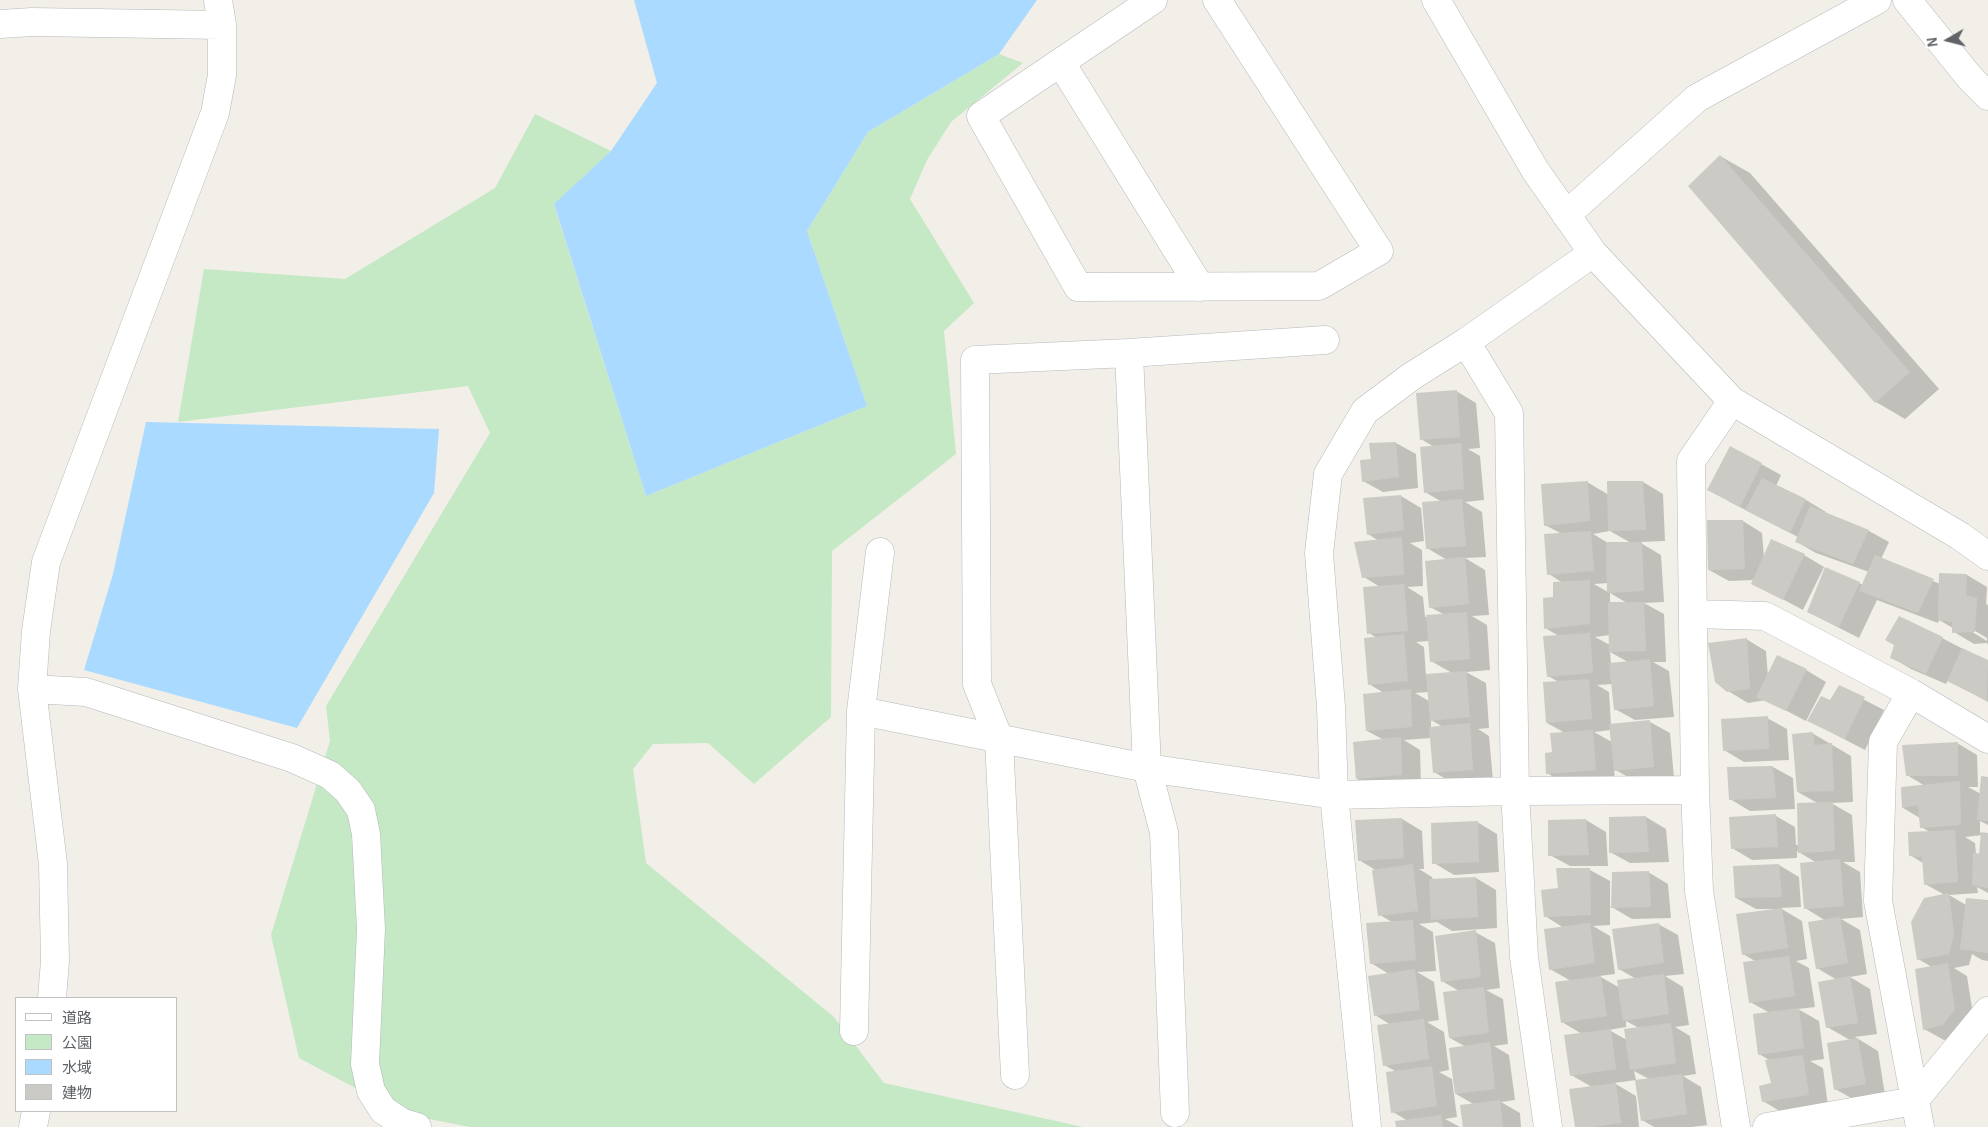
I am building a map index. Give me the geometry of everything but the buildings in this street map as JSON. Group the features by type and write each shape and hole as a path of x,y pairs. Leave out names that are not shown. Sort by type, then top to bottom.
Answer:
{"street":[{"path":"1153,0 981,116 1078,287 1319,286 1380,251 1217,0"},
{"path":"1436,0 1535,170 1593,253 1732,401 1960,536 1988,556"},
{"path":"1566,215 1697,98 1877,0"},
{"path":"1907,0 1970,78 1988,96"},
{"path":"0,24 30,11 220,13 222,75 215,113 46,562 36,631 32,689 53,864 56,961 52,997"},
{"path":"1061,63 1200,287"},
{"path":"1367,1127 1334,795 1331,707 1319,552 1328,474 1366,411 1412,376 1466,342 1593,253"},
{"path":"1015,1075 999,739 977,684 975,360 1128,353 1325,340"},
{"path":"1466,342 1509,413 1514,791 1524,957 1548,1127"},
{"path":"1128,353 1148,768 1164,832 1175,1114"},
{"path":"1732,401 1691,461 1695,790 1699,891 1736,1127"},
{"path":"854,1031 861,711 880,552"},
{"path":"1694,614 1765,616 1911,693 1988,739"},
{"path":"32,689 96,694 292,758 330,775 348,792 361,810 366,834 371,929 365,1064 371,1091 384,1110 401,1122 416,1127"},
{"path":"1911,693 1883,742 1878,901 1917,1114"},
{"path":"861,711 1148,768 1334,795 1514,791 1695,790"},
{"path":"1917,1114 1988,1011"},
{"path":"33,1127 36,1112"},
{"path":"1768,1127 1917,1114"}],"green space":[{"path":"999,54 1023,63 951,122 927,160 910,199 974,303 944,331 956,454 832,551 831,717 754,784 708,743 653,744 633,769 646,863 834,1017 884,1083 1083,1127 470,1127 404,1114 299,1058 271,935 330,741 326,706 490,433 468,386 178,422 204,269 345,279 495,188 535,114 611,151 554,205 646,496 867,406 807,231 868,132"}],"water":[{"path":"634,0 1037,0 999,54 868,132 807,231 867,406 646,496 554,204 611,151 657,83"},
{"path":"146,422 439,429 434,493 297,728 84,670 113,574"}]}
